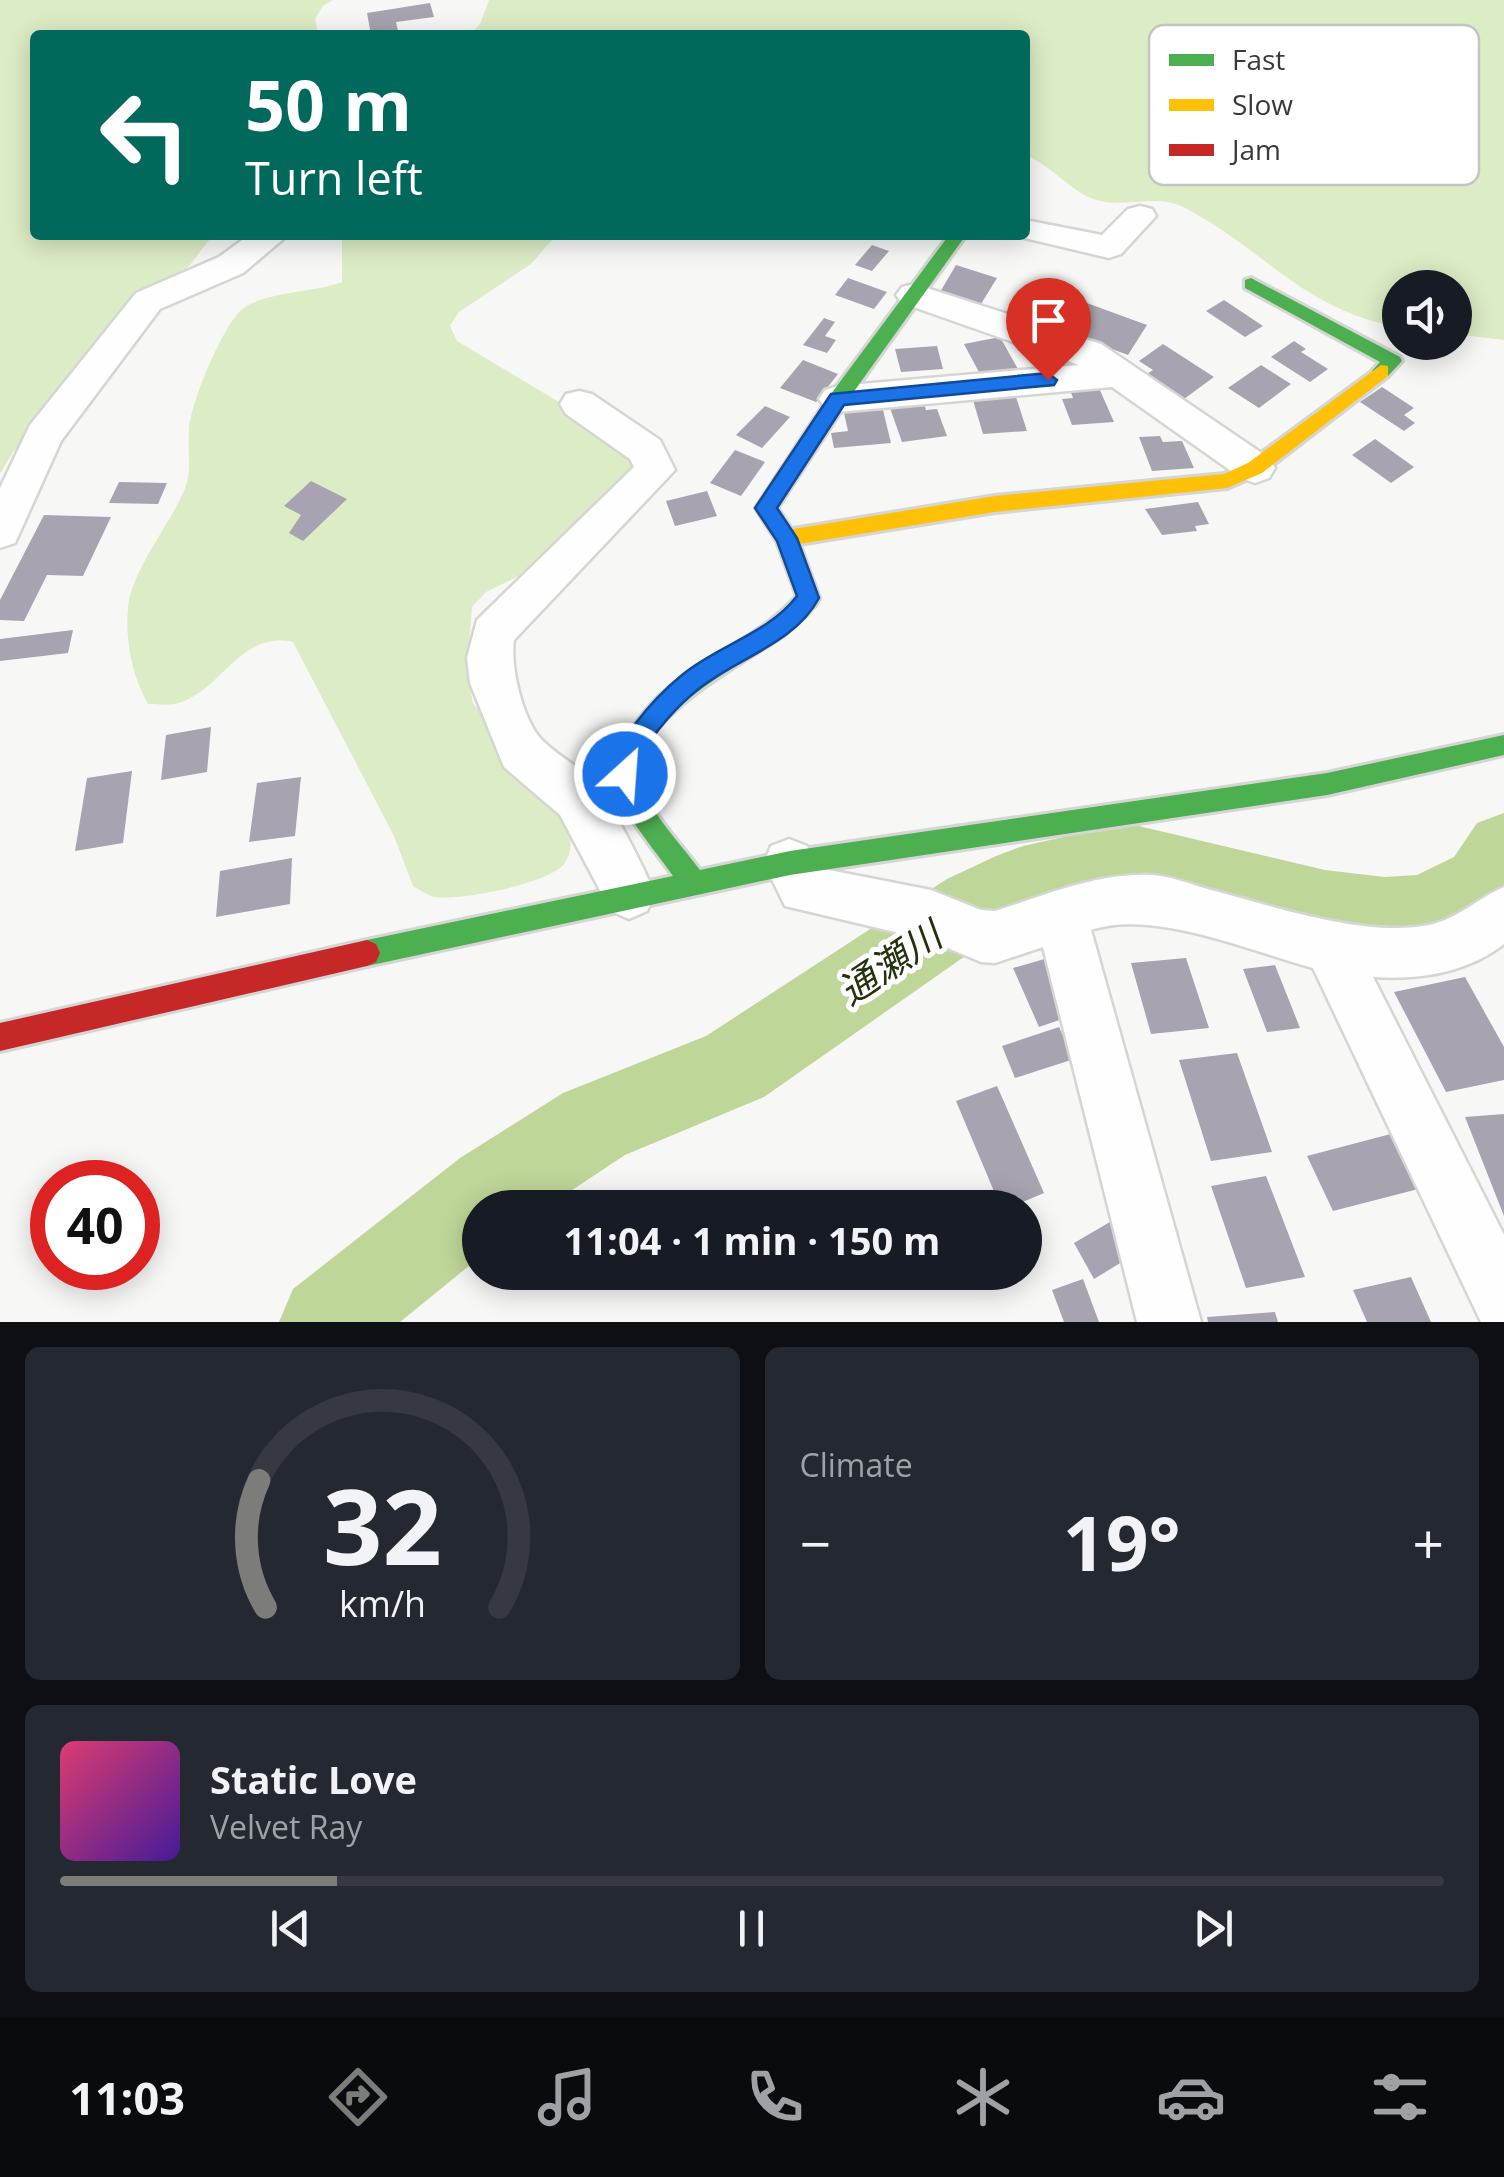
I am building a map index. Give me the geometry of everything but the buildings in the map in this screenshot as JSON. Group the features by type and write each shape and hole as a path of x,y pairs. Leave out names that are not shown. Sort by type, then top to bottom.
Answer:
{"street":[{"path":"1030,231 1109,247 1140,216"},
{"path":"0,532 44,435 148,300 230,265 264,240"},
{"path":"694,882 632,791 625,774 626,758 653,720 692,680 792,620 808,598 786,538 766,508 838,399 954,240"},
{"path":"786,538 995,504 1226,481 1255,468 1393,361 1251,284"},
{"path":"914,294 1088,353 1255,468"},
{"path":"838,399 1118,374"},
{"path":"579,404 646,450 655,470 499,625 492,633 490,658 493,682 521,752 577,798 628,894"},
{"path":"0,1037 628,894 918,841 1262,794 1497,747"},
{"path":"918,841 920,913"},
{"path":"789,863 803,889 920,913 981,936 995,937 1107,900 1156,900 1330,947 1430,951 1474,935 1504,912"},
{"path":"1061,916 1169,1322"},
{"path":"1330,947 1504,1301"}],"green space":[{"path":"0,0 333,0 323,6 315,19 318,30 30,30 30,240 209,240 13,452 0,474"},
{"path":"489,0 1504,0 1504,340 1472,336 1472,270 1382,270 1382,323 1338,308 1312,294 1215,225 1176,204 1108,202 1078,191 1030,158 1030,30 474,30"},
{"path":"342,240 552,240 531,264 459,312 450,326 457,341 609,432 634,462 630,473 533,569 486,592 472,607 467,674 473,703 566,819 569,830 570,848 564,864 522,884 446,898 431,896 413,886 394,836 293,642 259,645 194,696 175,704 148,704 134,670 128,633 131,594 187,483 191,419 216,350 232,321 249,305 342,282"}],"waterway":[{"name":"通瀬川","path":"326,1322 492,1190 594,1124 734,1067 974,905 1023,882 1126,859 1325,907 1385,915 1422,912 1481,883 1504,848"}],"traffic: fast":[{"path":"693,882 631,790 626,777 631,752 650,723 685,686 770,633 808,598 787,538 766,508 838,399 954,240"},
{"path":"1251,284 1393,361 1381,371"},
{"path":"367,953 790,863 1327,784 1504,745"}],"traffic: slow":[{"path":"787,538 995,504 1227,481 1255,468 1381,371"}],"traffic: jam":[{"path":"0,1037 367,953"}],"route":[{"path":"625,774 626,758 653,720 692,680 792,620 808,598 786,538 766,508 838,399 1048,380"}]}
